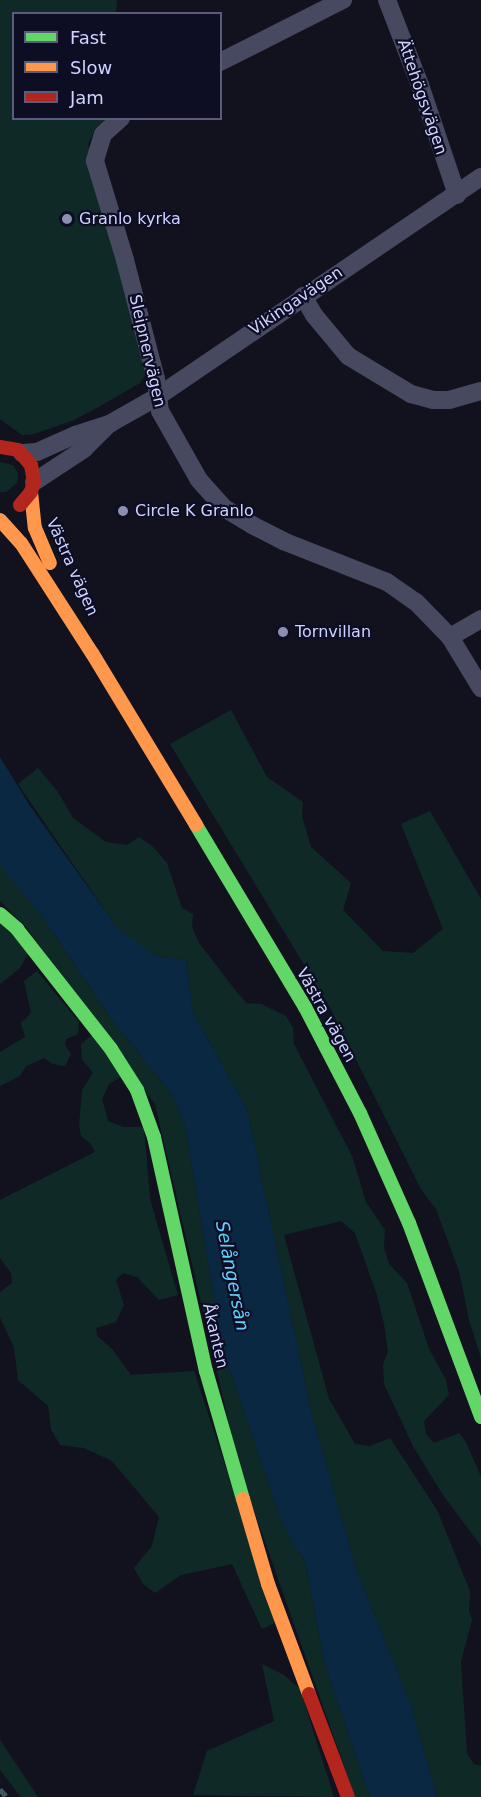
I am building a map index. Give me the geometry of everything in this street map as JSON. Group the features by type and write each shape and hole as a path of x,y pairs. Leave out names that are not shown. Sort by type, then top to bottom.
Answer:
{"street":[{"path":"222,61 344,0"},
{"name":"Ättehögsvägen","path":"387,0 420,85 457,195"},
{"name":"Sleipnervägen","path":"119,120 103,134 95,161 125,260 156,379 157,397 163,421 199,480 224,508 283,541 387,582 416,602 450,637 481,688"},
{"name":"Vikingavägen","path":"8,447 38,452 75,435 111,423 157,397 481,177"},
{"path":"303,296 314,315 348,356 402,390 433,400 448,400 481,391"},
{"name":"Vikingavägen","path":"33,487 84,449 111,423"},
{"name":"Västra vägen","path":"8,447 31,465 32,517 36,532 92,652"},
{"path":"0,511 22,504 33,487"},
{"name":"Västra vägen","path":"0,520 21,543 92,652 305,1007 360,1113 409,1223 481,1417"},
{"path":"450,637 481,619"},
{"name":"Åkanten","path":"0,914 17,929 111,1049 137,1090 154,1137 206,1371 268,1584 348,1797"}],"green space":[{"path":"0,0 117,0 116,12 12,12 12,120 106,120 96,127 88,144 149,369 140,383 102,405 74,420 34,434 22,435 0,419"},
{"path":"0,462 13,465 18,473 17,483 6,492 0,492"},
{"path":"231,710 267,777 303,802 302,816 311,847 351,883 343,910 383,951 413,953 443,929 401,824 430,811 481,899 481,1358 469,1320 459,1271 436,1209 422,1191 328,1004 170,744"},
{"path":"38,768 58,792 73,818 106,842 127,845 139,837 153,847 167,863 182,908 193,914 192,927 199,943 236,991 246,1003 261,1004 286,1016 293,1028 294,1044 352,1156 366,1202 385,1230 384,1248 389,1264 407,1283 429,1349 446,1380 449,1395 424,1421 426,1434 434,1443 459,1433 466,1442 481,1477 481,1546 443,1495 413,1446 384,1384 383,1364 388,1352 384,1324 377,1295 355,1233 341,1221 284,1235 329,1399 355,1444 370,1446 390,1438 437,1510 470,1591 469,1611 472,1619 461,1662 467,1754 474,1764 481,1766 481,1797 437,1797 412,1708 357,1572 312,1415 247,1109 193,1013 186,960 156,956 119,931 18,784"},
{"path":"0,863 44,919 111,1018 173,1096 185,1124 222,1347 283,1526 305,1561 325,1665 370,1797 355,1797 240,1471 155,1104 26,927 0,901"},
{"path":"0,923 29,952 20,968 0,984"},
{"path":"37,971 79,1022 78,1034 66,1039 65,1045 71,1054 65,1066 53,1064 44,1058 26,1066 20,1076 0,1086 0,1052 25,1037 21,1023 31,1013 24,981"},
{"path":"92,1035 122,1076 109,1084 102,1099 108,1121 123,1127 144,1127 150,1199 178,1295 159,1300 137,1277 123,1273 116,1280 124,1305 116,1322 96,1328 97,1336 112,1349 131,1375 194,1371 277,1622 262,1629 232,1564 181,1575 155,1593 143,1584 134,1568 152,1546 159,1517 112,1461 84,1448 60,1445 51,1429 48,1406 18,1380 14,1347 0,1317 0,1292 12,1283 11,1273 0,1258 0,1200 95,1152 90,1143 81,1136 79,1125 82,1090 93,1073 82,1059 81,1044"},
{"path":"262,1664 284,1675 300,1689 334,1797 193,1795 207,1751 274,1721"},
{"path":"0,1740 38,1797 21,1797 0,1770"}],"water":[{"name":"Selångersån","path":"0,757 30,806 118,929 156,956 186,960 193,1013 247,1109 312,1415 357,1572 412,1708 437,1797 370,1797 325,1665 305,1561 283,1526 222,1347 185,1124 173,1096 111,1018 44,919 3,869 0,863"}],"railway":[{"path":"0,1789 7,1797"}],"traffic: fast":[{"path":"196,825 305,1007 360,1113 409,1223 481,1417"},
{"path":"0,914 17,929 111,1049 137,1090 154,1137 206,1371 243,1499"}],"traffic: slow":[{"path":"31,492 35,528 50,563"},
{"path":"0,520 21,543 92,653 196,825"},
{"path":"243,1499 268,1584 309,1694"}],"traffic: jam":[{"path":"0,447 18,450 31,465 34,482 31,492 20,505"},
{"path":"309,1694 348,1797"}],"place":[{"name":"Granlo kyrka","path":"67,219"},
{"name":"Circle K Granlo","path":"123,511"},
{"name":"Tornvillan","path":"283,632"}]}
